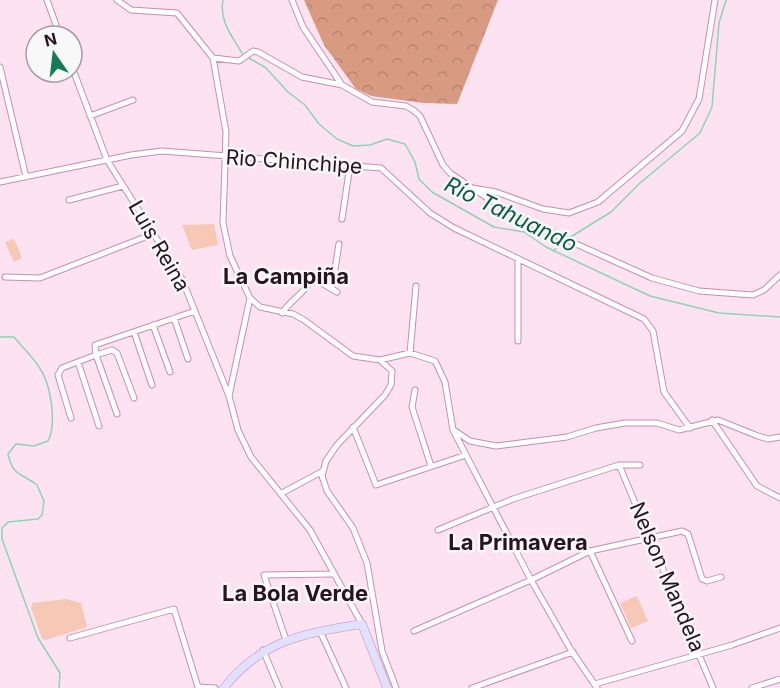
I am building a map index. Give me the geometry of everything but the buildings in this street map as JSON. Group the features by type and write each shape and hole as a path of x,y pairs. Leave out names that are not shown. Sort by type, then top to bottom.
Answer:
{"main road":[{"path":"224,688 249,660 263,650 286,640 320,631 362,624 387,688"}],"street":[{"path":"47,0 56,24"},
{"path":"117,0 131,10 177,13 213,58 223,104 223,223 226,242 240,280 250,298 260,307 304,320 353,356 380,360 410,353 427,357 441,370 453,430 531,580 573,652 596,686 780,628"},
{"path":"292,0 303,27 342,85"},
{"path":"472,188 496,192 543,209 569,213 598,201 682,131 699,99 711,10 710,0"},
{"path":"711,10 715,0"},
{"path":"213,58 239,61 253,51 258,52 302,77 342,85 372,102 406,106 420,116 443,165 472,188 502,208 545,230 652,278 699,291 753,295 764,290 780,275"},
{"path":"0,67 26,177"},
{"name":"Luis Reina","path":"78,84 107,160 182,279 229,396 238,430 251,458 310,530 332,574 362,624"},
{"path":"90,116 133,100"},
{"name":"Rio Chinchipe","path":"0,183 107,160 162,151 381,168 430,213 650,324 661,384 690,428"},
{"path":"342,219 350,165"},
{"path":"69,200 123,186"},
{"path":"5,277 40,279 153,234"},
{"path":"282,313 290,302 304,293 310,282 318,281 334,290 339,244"},
{"path":"518,259 518,341"},
{"path":"410,353 416,286"},
{"path":"229,396 250,298"},
{"path":"117,414 96,355 95,345 195,311"},
{"path":"174,318 188,358"},
{"path":"153,326 170,372"},
{"path":"134,332 152,385"},
{"path":"71,418 58,375 62,368 96,355 112,350 117,353 134,398"},
{"path":"380,360 391,368 391,385 329,455 323,471 327,492 348,519 367,563 382,651 396,688"},
{"path":"78,362 99,426"},
{"path":"415,390 412,407 431,466"},
{"path":"712,420 757,486 780,498"},
{"path":"453,430 470,441 496,446 567,437 596,428 625,423 657,423 680,430 718,420 758,436 780,437"},
{"path":"353,427 376,486 466,455"},
{"path":"438,530 494,506 620,465 640,465"},
{"name":"Nelson Mandela","path":"620,465 713,688"},
{"path":"282,493 323,471"},
{"path":"414,631 531,580 590,550 650,538 686,532 702,579 707,581 721,577"},
{"path":"590,550 632,641"},
{"path":"286,640 264,575 332,574"},
{"path":"70,638 174,609 198,687 215,688"},
{"path":"320,631 346,688"},
{"path":"263,650 279,688"},
{"path":"472,688 573,652"},
{"path":"752,688 780,679"}],"green space":[{"path":"304,0 498,0 457,104 424,103 371,96 356,89 324,45"}],"shaded area":[{"path":"214,224 218,245 192,250 182,225"},
{"path":"14,239 22,258 14,262 5,242"},
{"path":"637,596 648,621 631,628 620,603"},
{"path":"66,599 81,603 87,627 46,640 42,638 31,608 32,603"}],"waterway":[{"name":"Río Tahuando","path":"223,0 225,22 242,53"},
{"path":"569,238 611,212 640,183 700,133 712,107 719,23 726,0"},
{"name":"Río Tahuando","path":"249,58 266,68 288,92 305,105 319,124 337,139 353,146 370,145 387,139 405,144 415,162 419,179 432,192 494,227 524,232 546,247 650,296 719,313 780,317"},
{"name":"Río Tahuando","path":"553,251 559,246"},
{"path":"0,337 14,337 33,359 47,383 51,404 52,425 48,441 34,446 16,444 8,454 15,471 37,485 44,501 42,515 38,519 8,522 2,528 2,539 38,638 60,673 59,688"}],"district":[{"name":"La Campiña","path":"286,276"},
{"name":"La Primavera","path":"518,542"},
{"name":"La Bola Verde","path":"295,593"}]}
